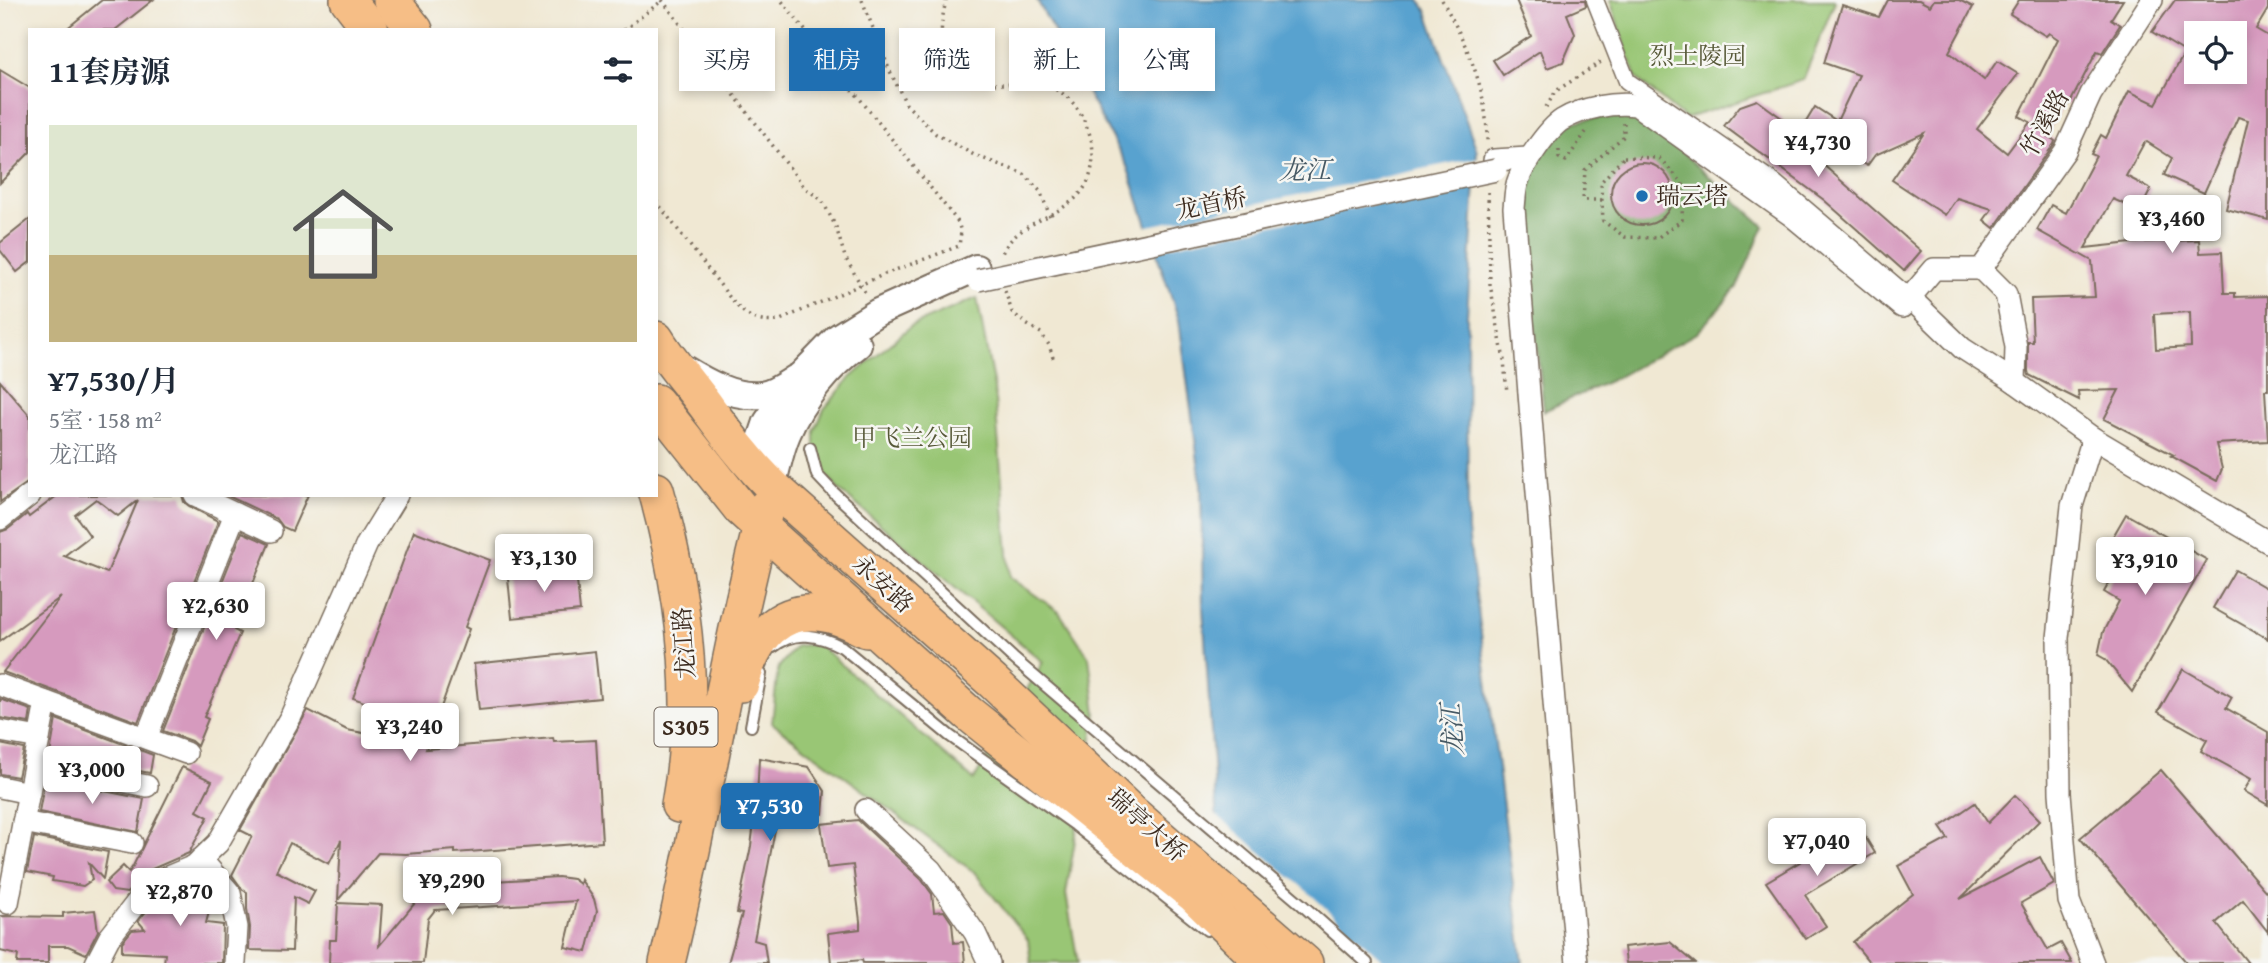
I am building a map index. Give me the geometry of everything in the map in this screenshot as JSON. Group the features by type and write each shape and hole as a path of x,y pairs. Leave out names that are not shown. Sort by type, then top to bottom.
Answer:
{"main road":[{"path":"348,0 369,28"},
{"path":"391,0 413,28"},
{"name":"永安路","path":"663,350 762,476 1003,670"},
{"name":"永安路","path":"658,404 751,517 884,637 959,725"},
{"path":"686,766 762,476"},
{"name":"龙江路","path":"644,963 665,880 686,766 687,661 680,594 658,497"},
{"name":"龙江路","path":"667,963 686,886 743,596 751,517"},
{"path":"717,730 738,699 747,660 764,633 782,619 804,614 830,615 884,637"},
{"name":"瑞亭大桥","path":"1003,670 1132,813 1304,963"},
{"name":"瑞亭大桥","path":"959,725 1193,894 1264,963"}],"street":[{"path":"1595,0 1627,81 1775,183 1910,299 1962,348 2093,438 2268,542"},
{"name":"竹溪路","path":"1981,269 2065,151 2091,94 2152,0"},
{"path":"1577,963 1514,208 1518,181 1528,158 1560,121 1584,111 1623,104 1636,106 1792,216 1902,307 1934,269 1981,269 2006,294 2016,347 2015,382"},
{"name":"龙首桥","path":"989,273 1492,157 1528,158"},
{"path":"762,476 767,422 800,376 838,337 878,312 989,273"},
{"path":"762,476 800,409 849,351 883,326 989,273"},
{"path":"663,350 714,386 739,393 761,395 800,376"},
{"path":"2093,438 2072,506 2058,638 2060,793 2069,901 2093,963"},
{"path":"0,519 28,497"},
{"path":"199,497 271,531"},
{"path":"96,963 109,938 150,884 194,866 218,843 291,716 367,544 396,497"},
{"path":"146,738 235,514"},
{"path":"0,685 186,753"},
{"path":"8,903 9,850 23,822 46,702"},
{"path":"0,731 39,738"},
{"path":"34,764 146,786"},
{"path":"0,787 29,793"},
{"path":"866,810 931,870 975,933 989,963"},
{"path":"23,822 132,843"},
{"path":"201,859 230,893 237,927 235,963"}],"lane":[{"path":"810,448 817,475 1003,670 1290,894 1367,963"},
{"path":"751,726 764,662 771,650 781,640 799,636 822,637 842,647 959,725 1075,825 1216,938"}],"path":[{"path":"627,28 662,0 806,188 822,200 836,227 845,257 878,312"},
{"path":"658,204 734,303 748,317 765,322 778,321 959,246 961,232 958,222 780,0"},
{"path":"862,0 906,104 936,134 974,155 1024,174 1040,191 1050,217"},
{"path":"946,0 942,37 951,60 972,78 996,84 1023,82 1046,85 1070,98 1083,116 1092,139 1093,162 1088,183 1075,199 1050,217 1017,234 989,273 1012,312 1041,333 1049,345 1054,361"},
{"path":"1442,0 1463,38 1480,82 1492,157"},
{"path":"1556,91 1615,54"},
{"path":"1602,200 1583,200 1585,170 1624,136 1624,117"},
{"path":"1564,140 1559,150 1559,158 1566,161 1591,122"},
{"path":"1625,157 1659,158 1683,183 1682,220 1657,238 1625,237 1603,221 1602,200 1601,182 1625,157"}],"green space":[{"name":"烈士陵园","path":"1610,0 1835,1 1803,80 1685,119 1636,78"},
{"path":"1635,110 1764,226 1737,287 1698,332 1616,378 1544,411 1523,214 1530,169 1565,124"},
{"name":"甲飞兰公园","path":"977,298 994,388 1010,577 1059,612 1089,657 1096,713 1066,894 1078,963 1031,963 1028,940 974,872 772,723 778,668 796,646 818,644 974,780 1043,662 838,489 818,465 815,431 824,409 851,377 911,326"}],"water":[{"name":"龙江","path":"1037,0 1420,0 1427,12 1477,151 1467,316 1468,531 1523,963 1226,963 1203,608 1201,484 1179,320 1127,166 1086,91 1105,91 1105,28 1052,28"}],"pier":[{"path":"1480,157 1479,182 1151,250 1144,227"},
{"path":"1212,811 1308,892 1386,963 1222,963"}],"building":[{"path":"102,0 153,0 118,28 67,28"},
{"path":"1516,0 1585,0 1586,6 1567,14 1575,34 1563,62 1547,68 1540,51 1503,75 1493,60 1531,36"},
{"path":"1888,0 1919,0 1930,6 1934,0 1959,0 1973,7 1949,52 1984,80 1997,61 2018,74 1977,129 2007,153 2030,122 2019,116 2058,39 2049,33 2046,36 2010,14 2019,0 2123,0 2111,19 2120,25 2102,53 2097,51 2069,105 2063,102 2047,135 2055,141 2054,144 1994,228 1984,220 1992,209 1957,198 1945,215 1892,180 1924,133 1875,155 1867,166 1803,127 1815,107 1837,121 1859,75 1824,63 1842,5 1879,17"},
{"path":"2175,0 2268,0 2268,9 2256,29 2268,36 2268,220 2226,209 2248,120 2238,117 2204,193 2164,175 2172,158 2147,142 2144,143 2126,176 2151,189 2140,211 2113,199 2085,248 2199,240 2200,253 2222,252 2224,293 2235,293 2235,297 2268,296 2268,390 2265,390 2268,441 2216,444 2222,469 2217,481 2171,456 2174,455 2104,419 2119,390 2078,391 2079,400 2029,375 2028,371 2028,342 2033,342 2031,299 2095,297 2092,261 2037,230 2051,205 2066,213 2096,156 2091,154 2101,135 2106,138 2129,91 2156,104 2184,54 2184,84 2247,84 2247,21 2184,21 2184,51 2152,32","holes":["2190,312 2191,347 2156,349 2154,314"]},
{"path":"0,70 28,87 28,154 0,183"},
{"path":"1757,100 1783,119 1778,125 1921,251 1904,271 1824,200 1724,126 1740,106"},
{"name":"瑞云塔","path":"1636,163 1648,163 1664,172 1671,182 1671,206 1664,216 1648,225 1636,225 1625,220 1616,211 1611,200 1611,188 1616,177 1625,168"},
{"path":"28,221 28,264 17,272 0,250 0,243"},
{"path":"0,381 28,414 28,482 0,502"},
{"path":"55,497 183,497 189,506 218,521 138,722 3,672 61,597 0,641 0,532 27,514 29,517","holes":["96,499 118,516 138,500 107,573 64,556 90,536 75,515"]},
{"path":"230,497 307,497 292,531 283,527 277,519"},
{"path":"2126,514 2207,560 2132,692 2105,659 2098,655 2103,632 2119,601 2104,592 2128,550 2111,540"},
{"path":"414,531 490,560 465,627 469,629 426,749 553,738 554,742 596,740 602,842 455,853 455,850 378,853 338,900 341,840 329,864 290,843 276,871 315,891 308,904 294,897 292,951 249,950 247,892 232,875 252,836 240,830 308,710 347,730 380,736 389,711 353,698"},
{"path":"242,532 269,544 234,630 240,633 204,717 208,719 197,746 191,741 163,731"},
{"path":"2235,570 2268,589 2268,639 2213,608"},
{"path":"576,571 580,611 512,618 508,578"},
{"path":"595,651 600,698 479,710 474,664"},
{"path":"2183,669 2232,697 2226,708 2268,732 2268,805 2244,791 2251,779 2201,751 2207,740 2158,712"},
{"path":"0,699 31,710 29,723 0,718"},
{"path":"56,719 153,755 150,773 50,754"},
{"path":"0,744 24,749 18,777 0,774"},
{"path":"759,758 809,767 825,791 823,814 779,809 754,940 764,943 767,963 728,963 742,914 737,913 751,846"},
{"path":"182,767 212,781 197,811 208,817 189,853 145,872 127,893 113,891 106,882 123,866 129,872 133,866"},
{"path":"2161,770 2268,894 2268,932 2243,900 2216,923 2248,963 2187,963 2080,838"},
{"path":"45,779 144,799 138,832 39,812"},
{"path":"2015,795 2040,820 1960,899 2040,857 2054,884 2021,903 2048,950 2061,943 2072,963 1870,963 1853,942 1913,894 1898,866 1948,839 1940,827 1975,803 1988,823"},
{"path":"858,820 921,879 932,894 934,912 944,911 952,923 954,943 963,942 965,963 863,963 862,960 831,963 828,933 860,929 860,921 853,865 827,868 821,824"},
{"path":"1859,827 1875,853 1805,895 1826,926 1806,939 1766,882"},
{"path":"34,837 108,852 103,879 89,863 92,880 83,886 52,881 53,877 27,872"},
{"path":"558,877 573,879 580,884 581,880 594,899 597,911 587,952 565,947 576,901 435,910 428,919 423,963 329,963 330,940 336,940 338,903 382,905 379,946 430,885"},
{"path":"194,880 204,883 214,894 206,923 223,925 222,963 164,963 165,954 122,952 122,942 132,930 145,929 138,921 153,903 169,902 157,898 159,895"},
{"path":"95,910 98,931 86,954 68,946 48,946 48,963 17,963 18,955 0,951 0,916 63,917 63,913"},
{"path":"1670,942 1695,963 1626,963 1624,947"}],"place":[{"name":"瑞云塔","path":"1642,196"}]}
